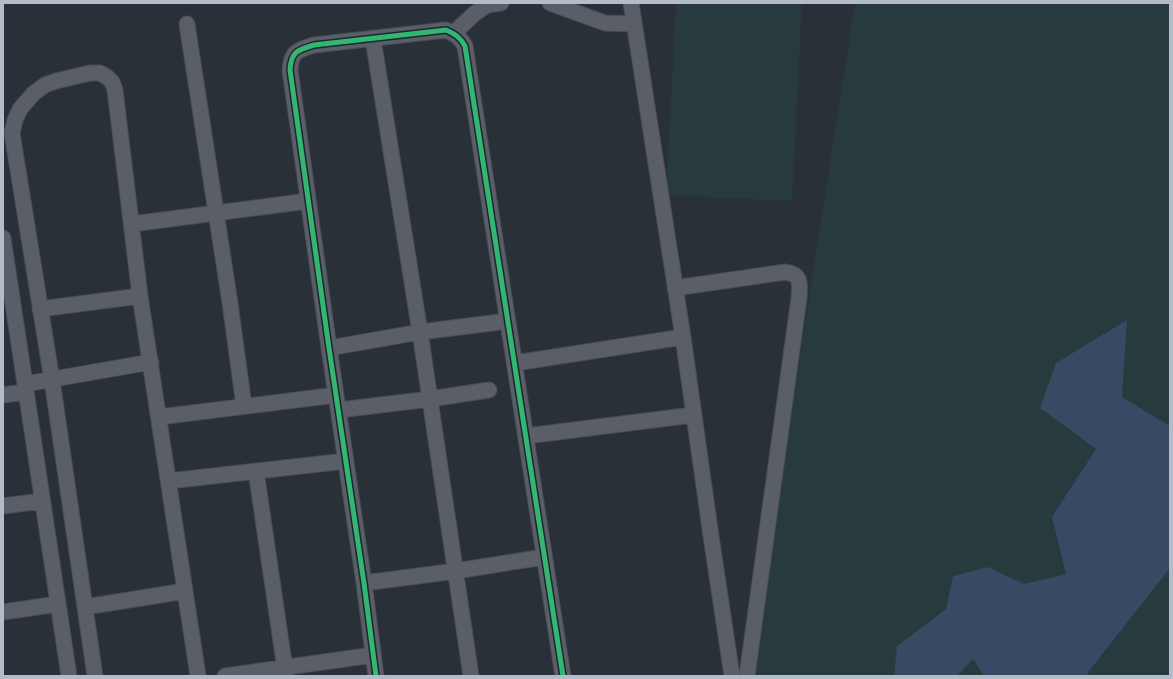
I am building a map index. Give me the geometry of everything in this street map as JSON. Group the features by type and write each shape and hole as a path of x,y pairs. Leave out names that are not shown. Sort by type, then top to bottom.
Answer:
{"street":[{"path":"454,33 474,14 487,5 501,3"},
{"path":"550,3 605,23 634,24"},
{"path":"631,3 683,337 693,415 732,676"},
{"path":"187,24 244,406"},
{"path":"376,676 364,583 308,201 290,70 291,60 302,48 314,45 446,30 461,38 465,46 563,676"},
{"path":"373,39 420,332 472,676"},
{"path":"95,676 52,380 12,133 14,120 20,109 34,93 45,85 56,81 90,73 100,73 107,77 112,82 115,90 140,296 198,676"},
{"path":"132,224 308,201"},
{"path":"3,239 69,676"},
{"path":"675,288 785,272 792,273 798,277 800,285 747,676"},
{"path":"40,308 140,296"},
{"path":"329,348 420,332 508,321"},
{"path":"514,363 683,337"},
{"path":"3,395 52,380 151,362"},
{"path":"338,410 489,390"},
{"path":"159,417 336,395"},
{"path":"526,436 693,415"},
{"path":"169,481 346,461"},
{"path":"256,471 285,672"},
{"path":"3,506 42,501"},
{"path":"364,583 544,557"},
{"path":"85,607 185,591"},
{"path":"3,612 58,604"},
{"path":"224,676 285,672 373,655"}],"green space":[{"path":"676,3 802,3 792,201 666,195"},
{"path":"855,3 1170,3 1170,676 750,676"}],"water":[{"path":"1127,320 1122,397 1170,426 1170,568 1089,671 1088,676 984,676 973,659 957,676 894,676 897,646 946,609 953,576 988,567 1024,584 1066,574 1052,517 1096,449 1040,408 1056,363"}],"cycle path":[{"path":"376,676 290,70 294,55 299,50 314,45 446,30 457,36 465,46 563,676"}]}
